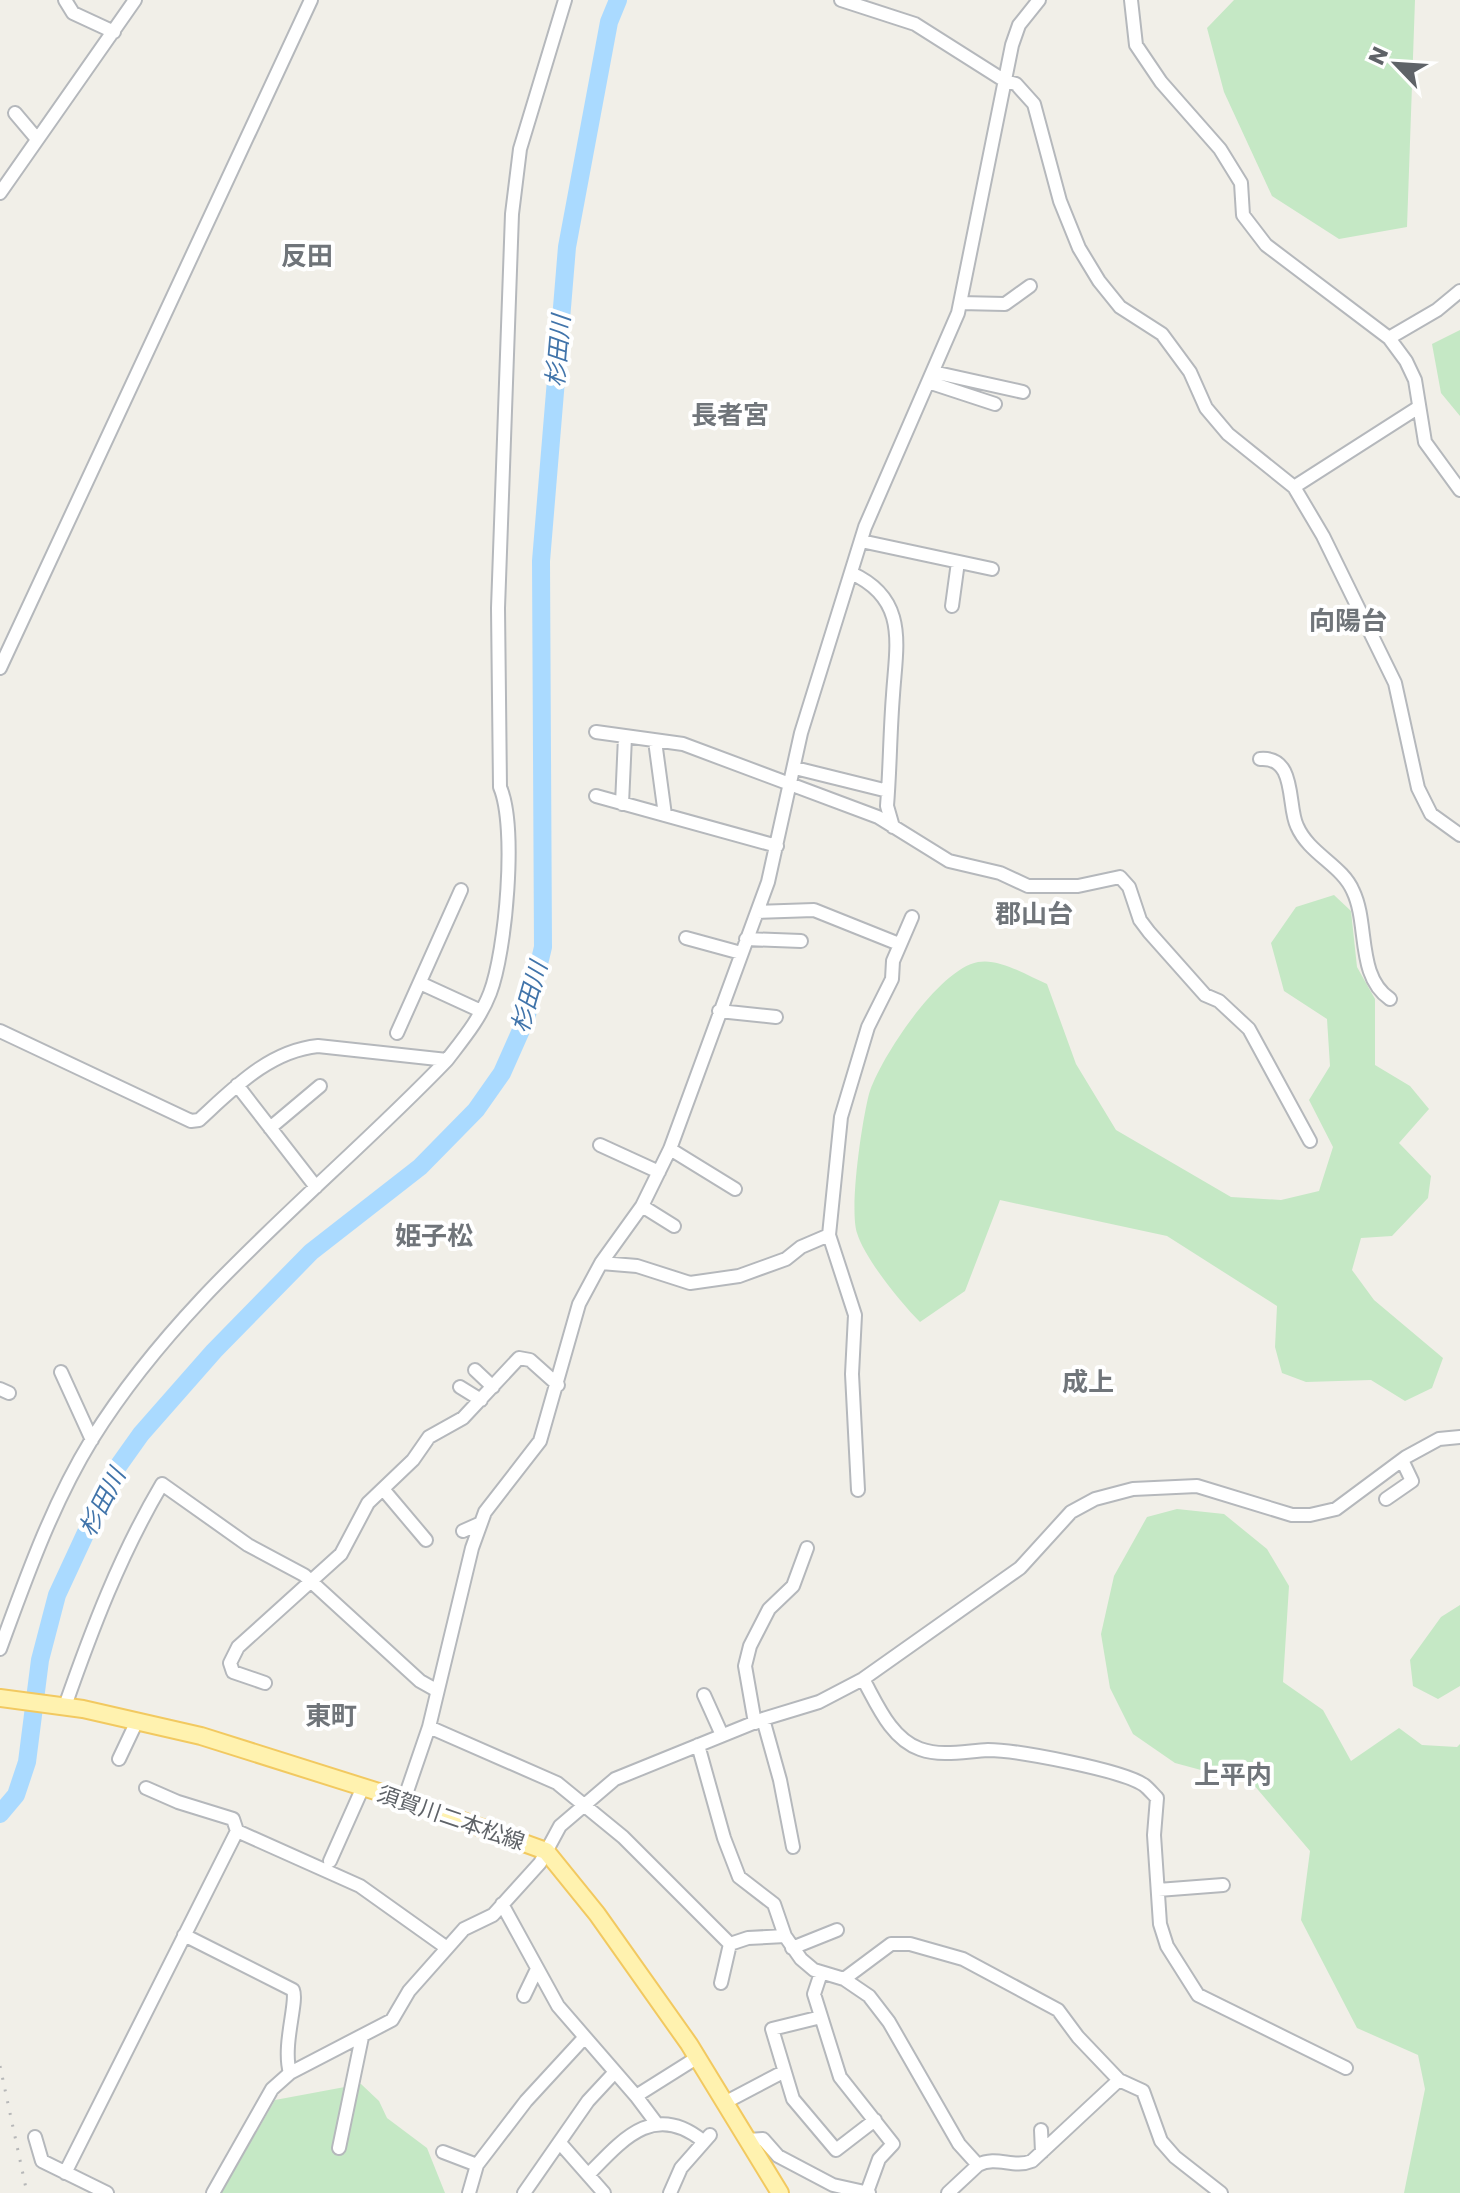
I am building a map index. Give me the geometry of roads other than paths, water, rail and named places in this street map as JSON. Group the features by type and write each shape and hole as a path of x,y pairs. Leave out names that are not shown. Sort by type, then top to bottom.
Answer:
{"main road":[{"name":"須賀川二本松線","path":"0,1698 62,1706 201,1736 404,1800 546,1851 597,1914 698,2057 780,2193"}],"street":[{"path":"65,0 73,13 114,32"},
{"path":"3,184 135,0"},
{"path":"0,668 311,0"},
{"path":"0,1649 27,1575 92,1440 182,1320 447,1060 481,1011 496,973 505,911 507,804 500,787 498,608 512,214 520,149 565,0"},
{"path":"841,0 915,24 1005,81 1016,84 1034,104 1060,201 1079,248 1099,281 1120,307 1162,334 1190,372 1206,408 1228,434 1294,487 1323,536 1395,683 1418,788 1431,814 1460,835"},
{"path":"404,1800 429,1727 481,1523 492,1500 540,1441 579,1304 601,1263 642,1206 670,1149 757,912 792,786 801,733 861,541 960,303 1019,25 1039,0"},
{"path":"1131,0 1136,45 1161,82 1220,149 1241,183 1243,215 1266,245 1389,338 1410,370 1425,442 1460,490"},
{"path":"15,113 37,139"},
{"path":"960,303 1005,304 1030,286"},
{"path":"1389,338 1437,310 1460,291"},
{"path":"931,377 1023,392"},
{"path":"931,377 995,404"},
{"path":"1294,487 1419,407"},
{"path":"861,541 992,569"},
{"path":"952,606 958,562"},
{"path":"851,573 867,580 885,603 899,642 887,806 893,827"},
{"path":"596,732 683,744 878,817 949,861 1000,873 1028,886 1057,888 1120,877 1125,880 1140,920 1149,932 1205,995 1219,1001 1249,1029 1310,1141"},
{"path":"622,804 625,737"},
{"path":"655,741 665,815"},
{"path":"1260,759 1274,763 1286,774 1294,801 1295,823 1302,837 1354,891 1363,941 1376,986 1390,999"},
{"path":"795,768 888,791"},
{"path":"596,796 777,846"},
{"path":"397,1033 461,890"},
{"path":"757,912 814,910 899,944"},
{"path":"858,1490 852,1374 855,1315 829,1235 841,1117 868,1027 892,979 899,944 912,917"},
{"path":"686,938 741,953"},
{"path":"746,939 801,941"},
{"path":"420,983 481,1011"},
{"path":"719,1011 776,1017"},
{"path":"0,1031 191,1121 199,1120 237,1085 271,1061 304,1047 447,1060"},
{"path":"237,1085 316,1187"},
{"path":"270,1128 320,1086"},
{"path":"600,1145 659,1172"},
{"path":"670,1149 735,1189"},
{"path":"642,1206 674,1226"},
{"path":"601,1263 637,1266 690,1283 739,1276 775,1264 829,1235"},
{"path":"265,1683 238,1677 230,1663 234,1654 251,1632 341,1554 368,1503 413,1460 429,1437 463,1418 515,1360 525,1358 558,1385"},
{"path":"475,1370 493,1387"},
{"path":"61,1372 92,1440"},
{"path":"460,1387 481,1400"},
{"path":"213,2193 264,2101 290,2073 392,2020 409,1991 464,1929 493,1915 540,1863 560,1826 584,1803 628,1772 817,1702 863,1679 1020,1568 1071,1512 1095,1499 1133,1489 1197,1486 1292,1515 1310,1515 1336,1509 1402,1460 1439,1439 1460,1437"},
{"path":"1386,1499 1412,1481 1402,1460"},
{"path":"62,1706 119,1564 162,1484 221,1527 312,1582 420,1681 436,1690"},
{"path":"383,1489 426,1540"},
{"path":"463,1531 481,1523"},
{"path":"793,1847 780,1780 759,1721 745,1666 750,1646 769,1609 793,1586 807,1548"},
{"path":"863,1679 886,1719 906,1741 920,1749 938,1753 1030,1753 1117,1774 1144,1785 1157,1798 1154,1835 1160,1924 1167,1946 1198,1995 1346,2068"},
{"path":"704,1695 722,1735"},
{"path":"119,1759 137,1721"},
{"path":"429,1727 537,1772 584,1803 623,1837 730,1944"},
{"path":"698,1745 733,1865 744,1882 774,1904 792,1948 821,1973 844,1979 869,1996 889,2022 959,2144 978,2165"},
{"path":"330,1861 363,1787"},
{"path":"65,2173 237,1831 233,1819 178,1802 146,1788"},
{"path":"237,1831 360,1886 447,1948"},
{"path":"1158,1890 1223,1885"},
{"path":"502,1904 558,2006 657,2124"},
{"path":"792,1948 837,1930"},
{"path":"184,1935 293,1990 295,2001 285,2048 290,2073"},
{"path":"730,1944 748,1938 785,1936"},
{"path":"721,1983 730,1944"},
{"path":"844,1979 891,1944 910,1944 963,1959 1058,2010 1078,2037 1119,2080 1143,2091 1156,2132 1175,2157 1221,2193"},
{"path":"524,1996 537,1969"},
{"path":"748,2140 763,2139 778,2156 833,2185 868,2193 879,2159 893,2144 840,2077 814,1994 821,1973"},
{"path":"821,2017 772,2029 793,2099 836,2150 875,2120"},
{"path":"339,2148 362,2037"},
{"path":"469,2193 477,2165 526,2101 584,2038"},
{"path":"636,2096 698,2057"},
{"path":"726,2102 783,2072"},
{"path":"524,2193 588,2101 614,2073"},
{"path":"948,2193 978,2165 997,2160 1023,2165 1042,2152 1119,2080"},
{"path":"588,2175 624,2138 657,2124 677,2124 707,2138 681,2168 670,2193"},
{"path":"1041,2130 1042,2152"},
{"path":"35,2137 39,2157 107,2193"},
{"path":"560,2143 604,2193"},
{"path":"443,2152 477,2165"}],"waterway":[{"name":"杉田川","path":"0,1814 16,1795 27,1762 40,1660 57,1595 114,1472 141,1434 214,1351 311,1252 420,1167 476,1110 502,1073 526,1019 543,947 541,561 567,247 609,22 618,0"}],"railway":[{"path":"0,2066 27,2193"}],"district":[{"name":"反田","path":"307,256"},
{"name":"長者宮","path":"730,415"},
{"name":"向陽台","path":"1348,621"},
{"name":"郡山台","path":"1034,914"},
{"name":"姫子松","path":"434,1236"},
{"name":"成上","path":"1088,1382"},
{"name":"東町","path":"331,1716"},
{"name":"上平内","path":"1233,1775"}]}
